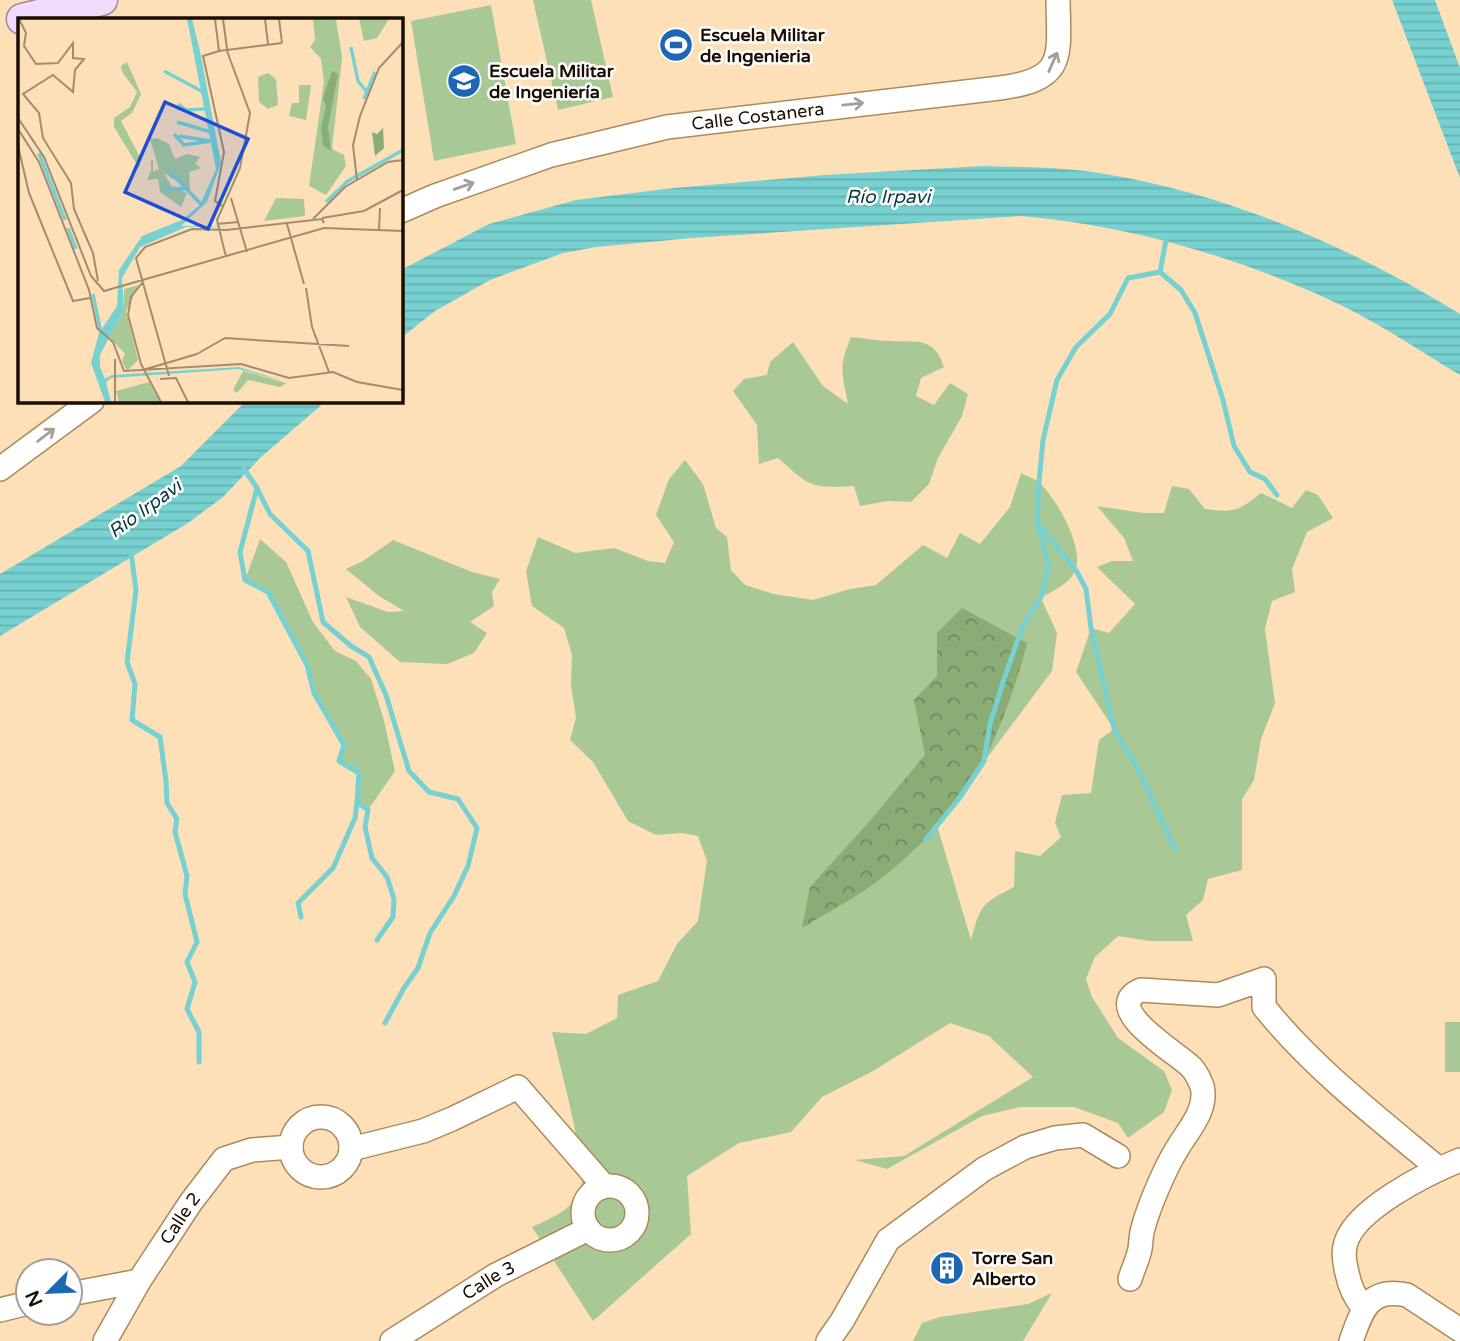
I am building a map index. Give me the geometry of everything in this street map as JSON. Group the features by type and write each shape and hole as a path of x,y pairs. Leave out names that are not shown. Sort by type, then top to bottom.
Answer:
{"main road":[{"path":"29,18 102,0"},
{"path":"0,25 18,21"}],"street":[{"name":"Calle Costanera","path":"402,211 435,196 551,155 667,127 1000,88 1034,81 1046,75 1054,63 1058,48 1058,0"},
{"path":"0,469 91,402"},
{"path":"1130,1279 1140,1250 1143,1227 1172,1157 1197,1118 1203,1100 1202,1086 1193,1068 1160,1044 1132,1014 1127,1004 1132,994 1141,990 1218,995 1264,979 1264,1007 1283,1030 1362,1105 1439,1169"},
{"path":"351,1149 423,1131 518,1087 604,1186"},
{"path":"322,1117 331,1119 346,1130 351,1149 349,1159 343,1167 326,1177 306,1173 298,1166 291,1147 297,1129 312,1118 322,1117"},
{"path":"828,1341 888,1240 984,1169 1025,1147 1055,1138 1083,1135 1118,1156"},
{"name":"Calle 2","path":"105,1341 139,1281 223,1159 252,1150 291,1147"},
{"path":"1363,1307 1350,1287 1345,1263 1344,1247 1351,1230 1367,1212 1439,1169 1460,1160"},
{"path":"604,1186 621,1188 634,1200 636,1218 633,1226 620,1238 602,1238 588,1229 584,1220 584,1203 596,1189 604,1186"},
{"name":"Calle 3","path":"392,1341 496,1275 588,1229"},
{"path":"84,1291 139,1281"},
{"path":"1350,1341 1363,1307 1377,1296 1397,1293 1407,1295 1460,1330"}],"green space":[{"path":"533,0 591,0 613,97 558,110"},
{"path":"491,5 516,144 434,161 411,21"},
{"path":"851,337 924,343 935,350 944,367 921,378 916,396 934,405 950,383 968,394 962,416 938,458 929,484 911,502 888,501 860,506 854,486 828,487 811,484 778,458 759,464 757,425 733,391 744,379 767,375 770,362 793,342 823,386 848,404 842,370"},
{"path":"685,460 703,484 716,528 727,537 731,570 745,585 774,594 813,600 850,589 876,585 923,545 947,558 960,533 980,544 1010,507 1021,473 1040,483 1061,512 1073,538 1077,561 1073,576 1041,598 1057,633 1052,671 937,825 971,940 984,906 1014,887 1015,851 1040,856 1061,837 1055,823 1062,795 1091,793 1099,740 1114,729 1076,672 1091,628 1109,633 1135,604 1097,567 1112,561 1133,561 1124,538 1097,506 1143,513 1164,513 1172,486 1189,489 1205,509 1236,509 1261,493 1292,508 1306,490 1318,495 1333,518 1307,532 1292,569 1295,592 1272,601 1265,629 1275,703 1261,739 1254,780 1242,799 1242,870 1208,879 1203,900 1186,915 1193,941 1150,941 1118,936 1095,957 1086,979 1092,997 1118,1038 1164,1071 1172,1090 1164,1112 1128,1138 1118,1123 1074,1107 1020,1107 982,1116 887,1169 855,1160 904,1156 1033,1077 989,1036 950,1023 873,1071 822,1097 791,1132 739,1143 687,1176 691,1234 593,1321 532,1227 567,1207 578,1195 581,1187 576,1136 552,1032 586,1034 617,1018 618,995 658,981 677,944 698,921 707,861 698,836 681,833 656,835 628,821 593,762 570,740 576,718 571,685 572,655 564,628 532,606 526,571 538,537 575,553 614,548 648,561 665,563 674,542 656,515 669,479"},
{"path":"260,539 286,562 313,622 335,651 356,661 371,679 384,720 395,771 368,810 357,802 359,773 339,761 344,744 314,693 307,665 268,592 245,580"},
{"path":"393,540 472,572 500,579 492,592 494,606 470,622 487,633 474,653 447,664 400,662 360,627 346,597 388,612 404,611 379,596 346,569 363,561"},
{"path":"962,608 1027,643 1009,702 985,759 951,810 906,858 866,889 802,928 810,887 925,755 914,700 937,676 937,633"},
{"path":"1445,1022 1460,1022 1460,1072 1445,1072"},
{"path":"1052,1293 1023,1341 913,1341 922,1323 940,1317 1028,1304"}],"water":[{"path":"1392,0 1435,0 1460,68 1460,178"},
{"name":"Río Irpavi","path":"983,166 1044,168 1105,174 1199,195 1289,227 1333,246 1460,314 1460,375 1347,308 1294,284 1218,256 1140,235 1061,220 1021,216 692,238 596,247 563,253 490,280 435,311 402,337 402,269 489,224 576,200 674,188 825,175"},
{"name":"Río Irpavi","path":"245,402 325,402 260,458 223,497 188,523 0,636 0,574 181,466"}],"waterway":[{"path":"926,839 958,800 984,761 990,724 1004,679 1022,628 1041,597 1049,565 1037,523 1039,482 1043,440 1057,380 1076,347 1110,314 1128,278 1160,272 1167,235"},
{"path":"1160,272 1181,290 1195,313 1223,400 1234,446 1250,472 1265,479 1277,495"},
{"path":"244,469 257,488 240,552 245,580 268,592 307,665 314,693 344,745 339,761 359,773 357,802 368,810 365,827 372,858 387,877 394,899 393,917 377,940"},
{"path":"257,488 270,514 308,551 323,622 351,646 369,657 386,695 409,771 429,792 458,799 477,828 468,866 454,896 430,933 418,968 385,1023"},
{"path":"1039,525 1076,570 1086,589 1091,628 1114,729 1138,769 1175,849"},
{"path":"131,552 136,590 127,662 135,684 132,720 160,737 167,803 177,819 175,832 187,876 185,894 197,942 187,962 195,982 187,1009 199,1032 199,1062"},
{"path":"301,917 298,903 333,868 355,818 357,802"}],"place":[{"name":"Escuela Militar de Ingenieria","path":"676,45"},
{"name":"Escuela Militar de Ingeniería","path":"464,81"},
{"name":"Torre San Alberto","path":"947,1268"}]}
